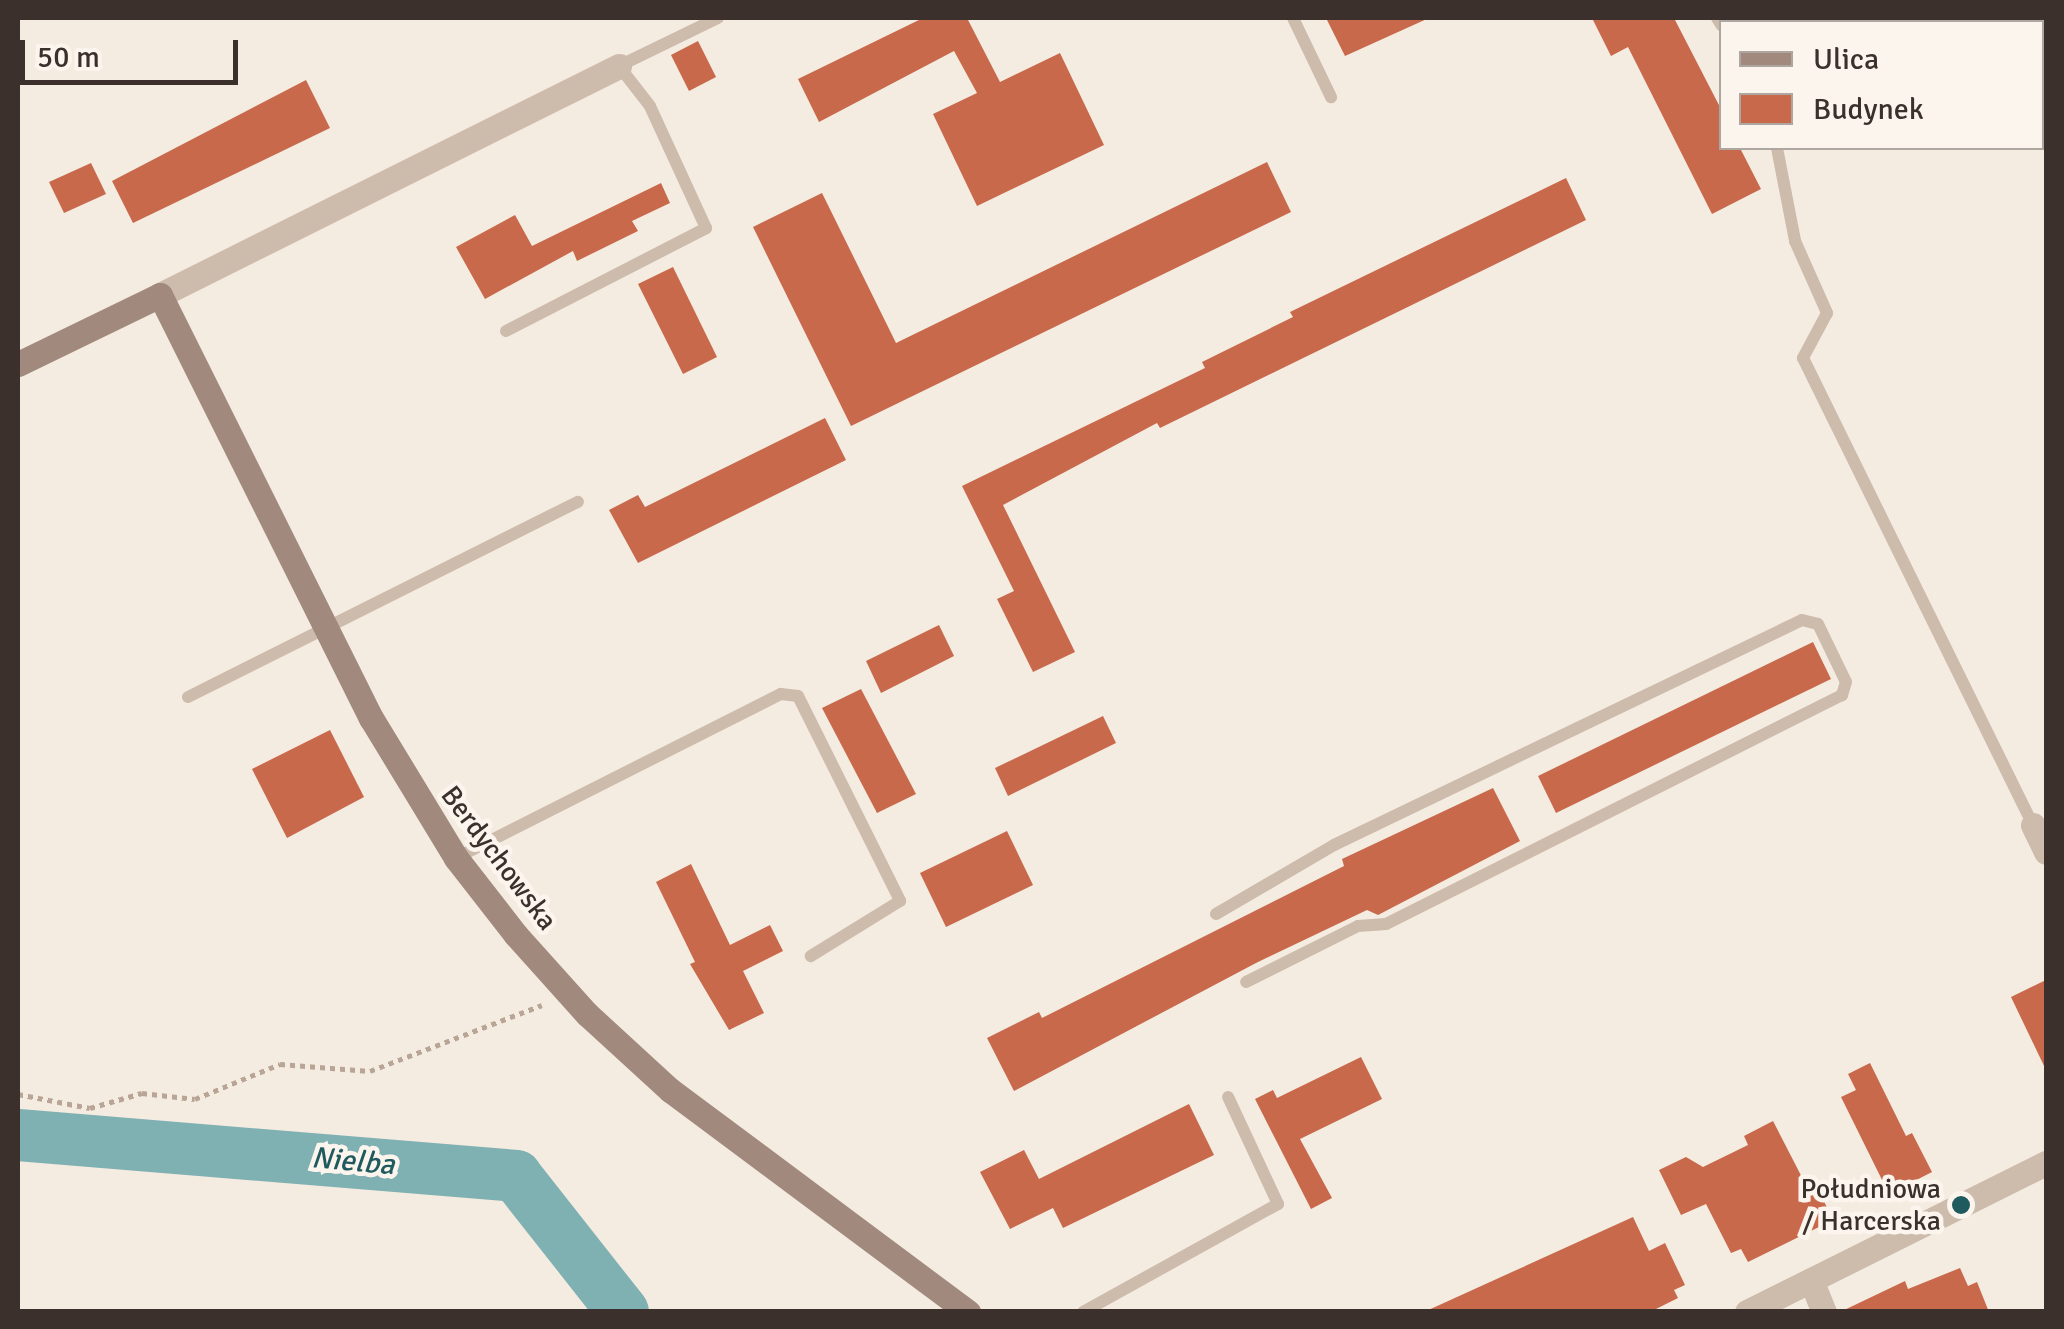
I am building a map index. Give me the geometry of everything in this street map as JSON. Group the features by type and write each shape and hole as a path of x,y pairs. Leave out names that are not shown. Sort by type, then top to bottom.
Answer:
{"street":[{"path":"18,364 619,66"},
{"name":"Berdychowska","path":"160,295 371,718 456,858 569,995 670,1090 968,1312"},
{"path":"2033,825 2046,852"},
{"path":"1747,1312 2046,1163"},
{"path":"1811,1280 1824,1312"}],"lane":[{"path":"506,331 706,228 650,106 619,66 718,18"},
{"path":"1294,18 1331,97"},
{"path":"1778,150 1795,241 1827,313 1803,358 2033,825"},
{"path":"188,696 578,502"},
{"path":"1216,914 1334,844 1802,620 1818,624 1846,682 1842,695 1456,889 1386,924 1358,926 1246,982"},
{"path":"456,858 782,694 798,696 900,901 811,956"},
{"path":"1083,1312 1278,1204 1228,1097"}],"path":[{"path":"18,1094 90,1108 142,1093 195,1098 280,1064 370,1071 569,995"}],"building":[{"path":"923,18 967,18 1000,82 1060,53 1104,145 977,206 933,114 977,93 954,51 819,122 798,79"},
{"path":"1326,18 1429,18 1345,56"},
{"path":"1592,18 1674,18 1719,105 1719,150 1741,150 1761,189 1712,214 1628,47 1611,56"},
{"path":"698,41 716,77 689,91 671,55"},
{"path":"306,80 330,128 133,223 112,181"},
{"path":"1267,162 1291,212 851,426 753,227 822,193 896,343"},
{"path":"91,163 106,194 64,213 49,182"},
{"path":"1566,178 1586,220 1160,428 1157,423 1003,505 1075,652 1033,672 997,599 1014,591 962,486 1205,368 1202,362 1293,317 1290,312"},
{"path":"661,183 670,203 632,221 638,231 577,261 573,251 485,299 456,247 515,215 532,246"},
{"path":"673,267 717,357 683,374 638,284"},
{"path":"825,418 846,460 638,563 609,510 638,495 645,507"},
{"path":"939,625 954,656 881,693 866,661"},
{"path":"1813,642 1831,679 1556,813 1538,776"},
{"path":"861,689 916,794 877,813 822,708"},
{"path":"1103,716 1116,743 1008,796 995,768"},
{"path":"330,730 364,797 287,838 252,769"},
{"path":"1493,788 1520,841 1378,915 1367,910 1256,963 1014,1091 987,1038 1039,1012 1042,1018 1344,866 1342,859"},
{"path":"1007,831 1033,885 946,927 920,873"},
{"path":"691,864 730,945 770,925 783,951 743,971 764,1013 729,1030 690,964 695,962 656,882"},
{"path":"2046,980 2046,1070 2011,997"},
{"path":"1361,1057 1382,1099 1300,1139 1332,1198 1311,1209 1255,1099 1273,1090 1277,1098"},
{"path":"1870,1063 1906,1136 1912,1133 1932,1172 1889,1194 1841,1097 1856,1090 1848,1074"},
{"path":"1189,1104 1214,1155 1063,1228 1053,1208 1010,1229 980,1172 1024,1150 1039,1179"},
{"path":"1773,1121 1808,1189 1816,1185 1833,1220 1748,1262 1741,1249 1731,1253 1706,1204 1681,1215 1659,1170 1686,1157 1703,1167 1748,1145 1744,1136"},
{"path":"1633,1217 1649,1251 1665,1243 1685,1285 1674,1290 1678,1298 1650,1312 1424,1312"},
{"path":"1960,1268 1968,1286 1977,1282 1989,1312 1840,1312 1905,1281 1908,1289"}],"waterway":[{"name":"Nielba","path":"18,1135 516,1176 623,1312"}],"place":[{"name":"Południowa / Harcerska","path":"1961,1205"}]}
